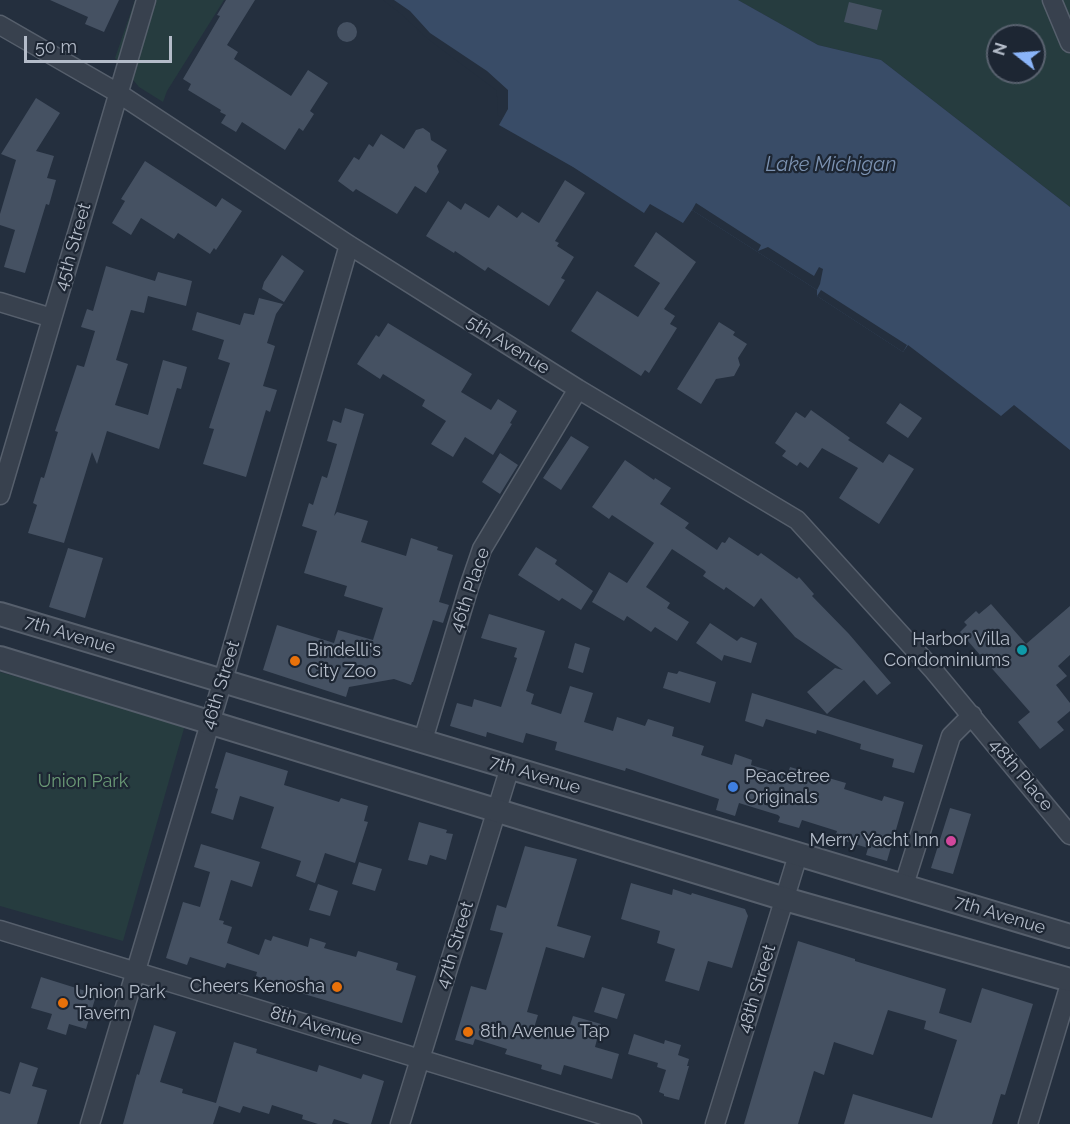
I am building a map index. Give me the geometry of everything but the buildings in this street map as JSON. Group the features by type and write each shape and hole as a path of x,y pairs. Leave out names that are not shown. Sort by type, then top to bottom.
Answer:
{"street":[{"name":"45th Street","path":"0,495 146,0"},
{"path":"1053,0 1070,43"},
{"name":"5th Avenue","path":"0,25 118,93 349,245 578,389 797,520 972,715"},
{"name":"46th Street","path":"90,1124 349,245"},
{"path":"0,302 52,318"},
{"name":"46th Place","path":"423,740 482,549 578,389"},
{"name":"7th Avenue","path":"0,614 1070,936"},
{"path":"0,658 785,899 1070,982 1028,1124"},
{"path":"904,885 951,736 972,715"},
{"name":"48th Place","path":"972,715 1070,834"},
{"name":"47th Street","path":"400,1124 510,767"},
{"name":"48th Street","path":"716,1124 798,855"},
{"name":"8th Avenue","path":"0,930 632,1124"}],"green space":[{"path":"135,0 224,0 167,91 163,102 139,87 115,58"},
{"path":"738,0 1070,0 1070,207 881,60 818,45"},
{"name":"Union Park","path":"0,672 185,725 123,941 0,906"}],"water":[{"name":"Lake Michigan","path":"386,0 738,0 818,45 881,60 1070,207 1070,450 1014,405 1001,416 908,345 903,352 817,296 817,290 692,210 683,223 650,204 644,213 573,167 499,125 503,118 500,114 499,88"}],"pier":[{"path":"383,0 394,0 410,11 430,33 487,71 508,90 508,109 503,118 497,115 496,90 428,39"},
{"path":"696,203 761,245 758,251 768,247 814,276 819,267 823,269 817,290 692,210"},
{"path":"821,290 907,345 903,352 817,296"}],"place":[{"name":"Harbor Villa Condominiums","path":"1022,650"},
{"name":"Bindelli's City Zoo","path":"295,661"},
{"name":"Peacetree Originals","path":"733,787"},
{"name":"Merry Yacht Inn","path":"951,841"},
{"name":"Cheers Kenosha","path":"337,987"},
{"name":"Union Park Tavern","path":"63,1003"},
{"name":"8th Avenue Tap","path":"468,1032"}]}
